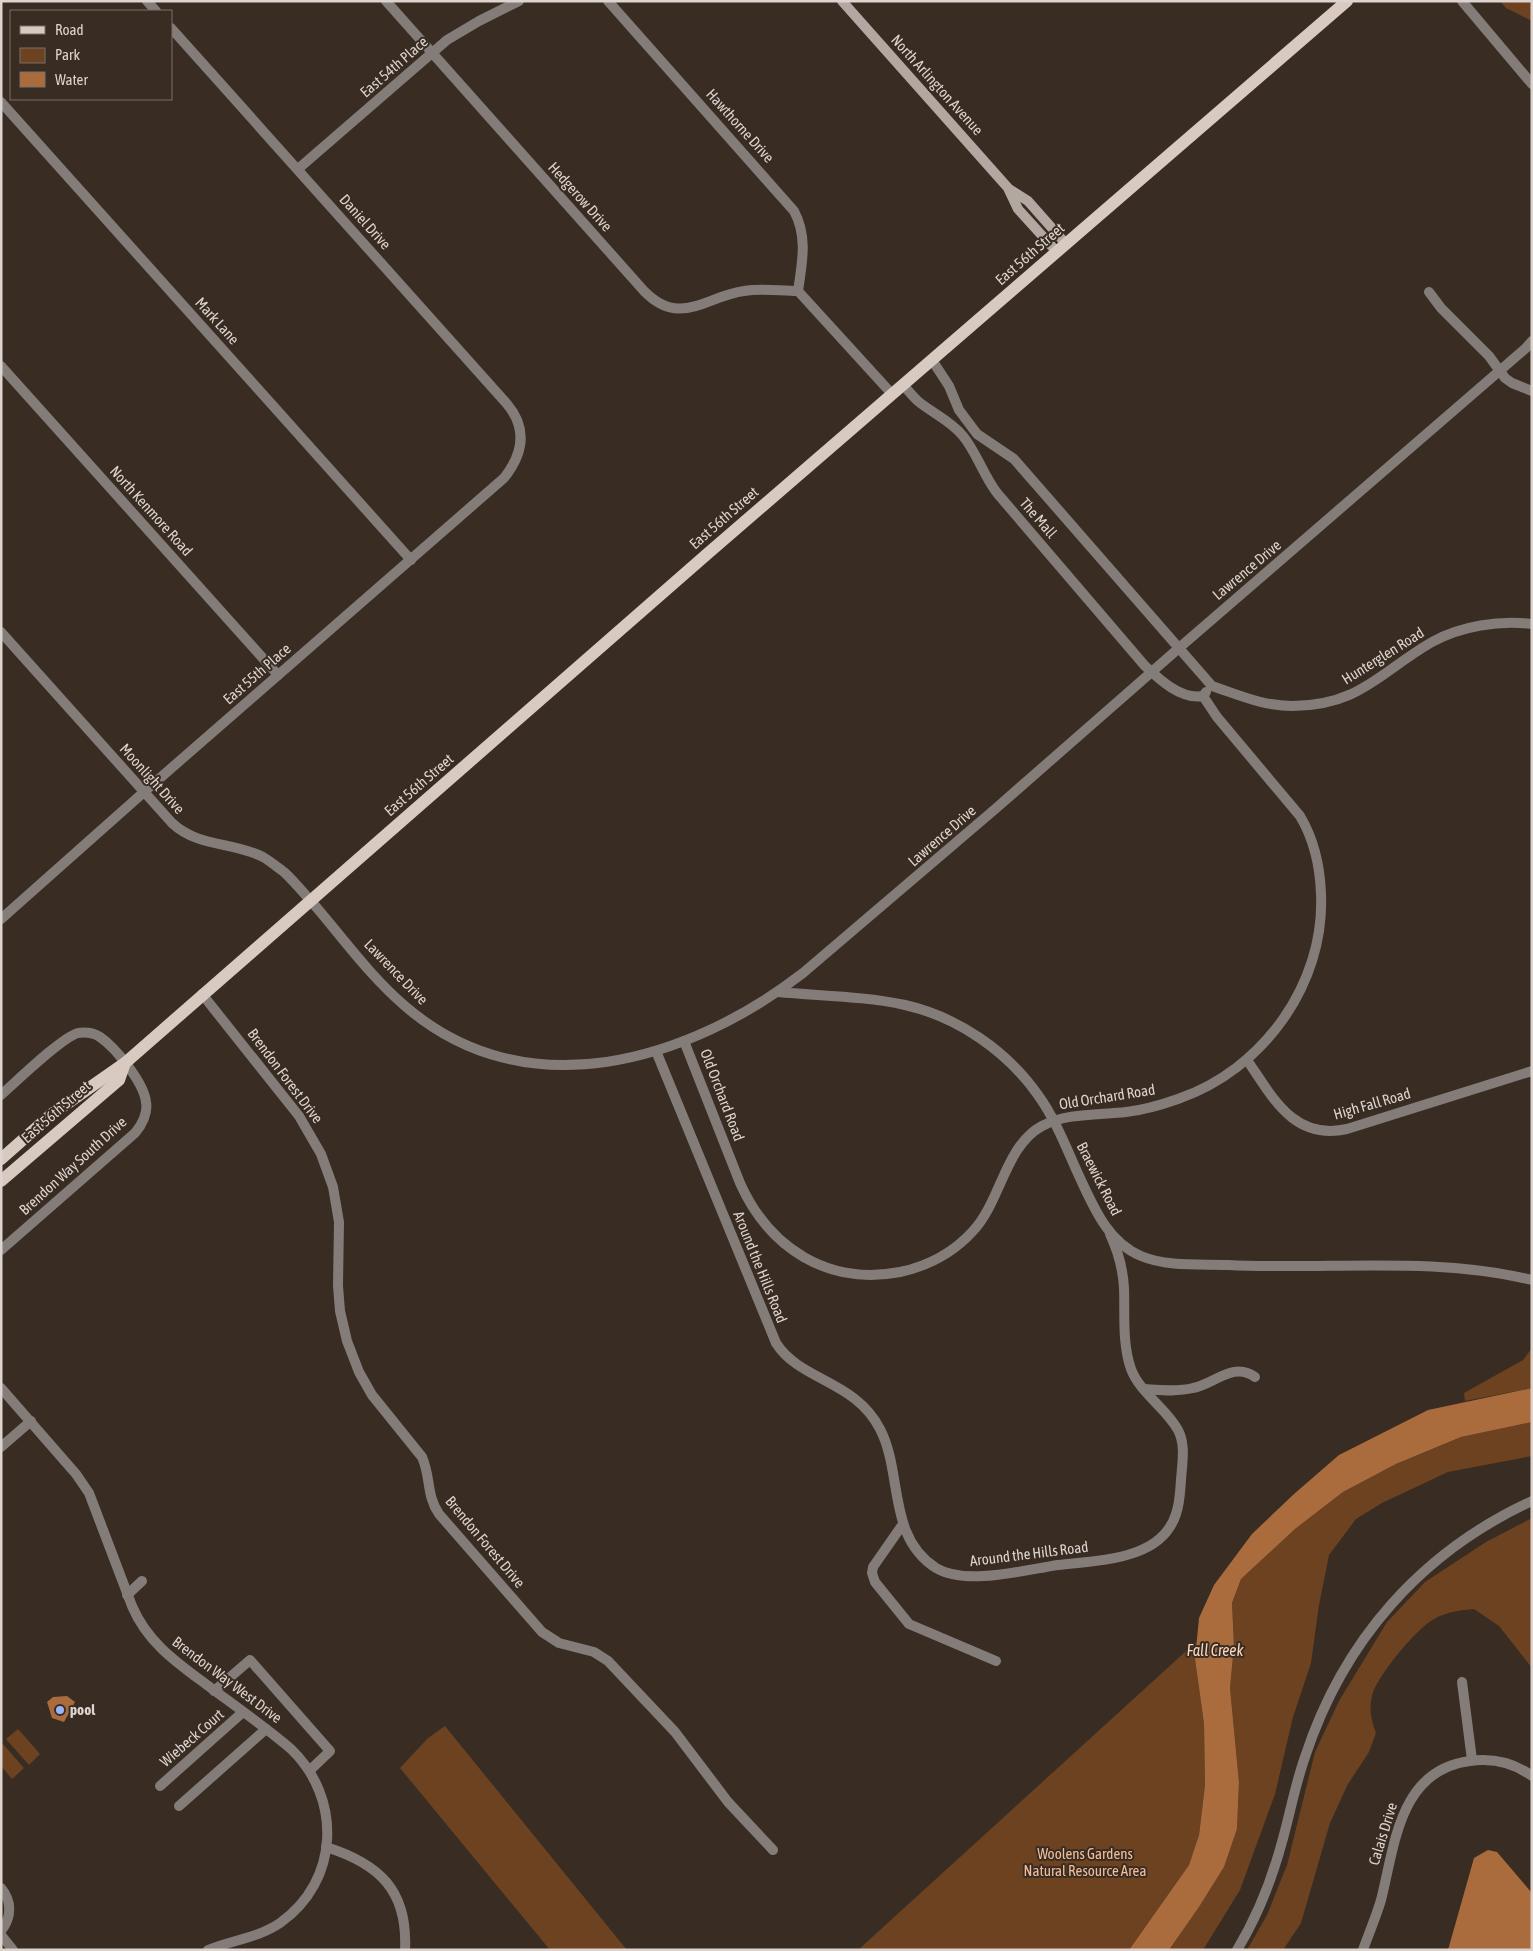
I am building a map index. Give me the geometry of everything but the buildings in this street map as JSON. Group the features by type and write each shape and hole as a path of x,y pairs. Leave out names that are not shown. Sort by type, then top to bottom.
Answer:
{"main road":[{"name":"North Arlington Avenue","path":"842,1 1009,189 1028,201 1062,248"},
{"name":"East 56th Street","path":"1,1159 52,1114 125,1063 892,394 1347,1"},
{"name":"East 56th Street","path":"1,1181 119,1080 125,1063"}],"street":[{"name":"Hedgerow Drive","path":"386,1 654,300 666,306 684,309 698,307 745,291 798,291"},
{"name":"East 54th Place","path":"298,169 447,40 467,27 519,1"},
{"name":"Hawthorne Drive","path":"608,1 794,211 801,227 803,240 798,291"},
{"path":"1462,1 1532,84"},
{"name":"Daniel Drive","path":"172,29 510,407 518,423 520,444"},
{"name":"Mark Lane","path":"1,102 411,560"},
{"path":"798,291 892,394"},
{"path":"1430,292 1441,308 1489,356 1512,383 1532,391"},
{"name":"Lawrence Drive","path":"310,901 399,1000 437,1030 468,1046 513,1060 561,1066 604,1063 684,1041 732,1019 778,992 893,898 1532,341"},
{"name":"The Mall","path":"932,360 949,386 959,410 974,430 985,440 1014,458 1179,648"},
{"name":"North Kenmore Road","path":"1,366 278,675"},
{"name":"The Mall","path":"903,385 919,402 946,420 965,438 986,479 997,493 1152,672"},
{"path":"946,420 959,410"},
{"path":"965,438 974,430"},
{"name":"East 55th Place","path":"1,919 504,478 516,461 520,444"},
{"name":"Hunterglen Road","path":"1179,648 1212,686 1258,702 1293,706 1319,704 1336,700 1361,690 1422,648 1450,634 1482,625 1532,624"},
{"name":"Moonlight Drive","path":"1,632 172,823 186,834 200,840 251,852 263,857 285,873 310,901"},
{"path":"1152,672 1178,691 1196,697 1203,696 1212,686"},
{"name":"Old Orchard Road","path":"684,1041 740,1183 757,1213 774,1234 798,1254 824,1268 849,1274 879,1275 908,1270 936,1260 958,1245 974,1230 988,1211 1019,1147 1037,1129 1066,1118 1129,1112 1167,1103 1192,1094 1211,1084 1247,1060 1280,1025 1298,996 1313,959 1320,924 1322,898 1320,871 1311,836 1298,812 1217,717 1203,696"},
{"name":"Braewick Road","path":"778,992 890,1002 921,1010 976,1035 1009,1062 1038,1095 1054,1121 1091,1200 1110,1234 1140,1256 1165,1262 1248,1266 1459,1268 1532,1280"},
{"name":"Brendon Forest Drive","path":"202,994 294,1110 307,1128 321,1154 337,1204 340,1235 338,1286 340,1312 347,1341 359,1372 372,1395 422,1457 431,1499 439,1514 545,1635 563,1644 583,1647 608,1661 675,1732 728,1802 773,1850"},
{"path":"1,1095 62,1042 77,1033 90,1033 102,1038 125,1063"},
{"name":"Around the Hills Road","path":"656,1050 776,1343 790,1360 848,1393 870,1414 885,1441 903,1524 914,1546 929,1562 948,1573 966,1577 1130,1554 1147,1548 1167,1532 1177,1512 1183,1446 1176,1426 1137,1379 1130,1366 1124,1326 1123,1281 1120,1264 1110,1234"},
{"name":"High Fall Road","path":"1247,1060 1286,1114 1304,1126 1325,1131 1347,1129 1532,1071"},
{"name":"Brendon Way South Drive","path":"1,1250 135,1133 142,1123 147,1106 145,1093 139,1081 125,1063"},
{"path":"1145,1389 1193,1388 1229,1372 1238,1371 1248,1372 1255,1377"},
{"name":"Brendon Way West Drive","path":"1,1388 76,1474 89,1493 127,1595 139,1622 155,1643 171,1658 291,1749 310,1770 320,1791 328,1825 326,1847 320,1872 312,1888 294,1911 266,1931 208,1950"},
{"path":"1,1447 31,1421"},
{"path":"1237,1950 1262,1901 1272,1875 1314,1729 1333,1688 1350,1658 1385,1611 1426,1569 1472,1534 1505,1514 1532,1501"},
{"path":"903,1524 873,1567 872,1573 875,1582 912,1626 996,1661"},
{"path":"127,1595 142,1581"},
{"path":"214,1691 250,1660 330,1751 310,1770"},
{"path":"1462,1682 1472,1760"},
{"name":"Wiebeck Court","path":"160,1786 243,1712"},
{"path":"179,1806 266,1729"},
{"name":"Calais Drive","path":"1363,1950 1378,1908 1400,1821 1408,1802 1422,1785 1432,1776 1449,1766 1472,1760 1507,1763 1532,1776"},
{"path":"326,1847 358,1859 373,1869 385,1881 393,1892 402,1912 405,1929 405,1950"},
{"path":"1,1888 8,1900 10,1909 7,1922 1,1931"},
{"path":"1,1935 13,1950"}],"green space":[{"path":"1500,1 1532,1 1532,21 1506,8"},
{"path":"1532,1348 1532,1388 1465,1401 1464,1393 1523,1360"},
{"path":"1532,1422 1532,1456 1448,1472 1382,1503 1356,1519 1329,1555 1319,1605 1311,1663 1293,1717 1275,1794 1240,1890 1203,1950 1169,1950 1224,1867 1237,1829 1239,1782 1230,1688 1234,1646 1232,1603 1241,1579 1295,1529 1343,1492 1396,1464 1461,1437"},
{"path":"1532,1518 1532,1668 1499,1626 1474,1609 1443,1615 1434,1619 1418,1632 1398,1654 1375,1688 1371,1701 1371,1710 1376,1733 1369,1752 1348,1784 1330,1823 1301,1923 1283,1950 1247,1950 1267,1915 1287,1865 1315,1752 1339,1701 1387,1622 1425,1582 1486,1542"},
{"name":"Woolens Gardens Natural Resource Area","path":"1196,1642 1195,1659 1204,1724 1205,1785 1199,1835 1189,1865 1129,1950 858,1950"},
{"path":"445,1726 627,1950 550,1950 400,1768 428,1738"},
{"path":"18,1729 40,1754 29,1765 6,1739"},
{"path":"2,1743 24,1768 12,1779 1,1766"}],"water":[{"name":"Fall Creek","path":"1532,1388 1532,1422 1461,1437 1396,1464 1343,1492 1295,1529 1241,1579 1232,1603 1234,1646 1230,1688 1239,1782 1237,1829 1224,1867 1169,1950 1129,1950 1189,1865 1199,1835 1205,1785 1204,1724 1195,1659 1199,1618 1214,1585 1252,1534 1339,1455 1428,1410"},
{"name":"pool","path":"67,1696 75,1702 64,1722 52,1718 47,1702 53,1697"},
{"path":"1488,1850 1497,1852 1532,1893 1532,1950 1448,1950 1474,1858"}],"place":[{"name":"pool","path":"60,1710"}]}
